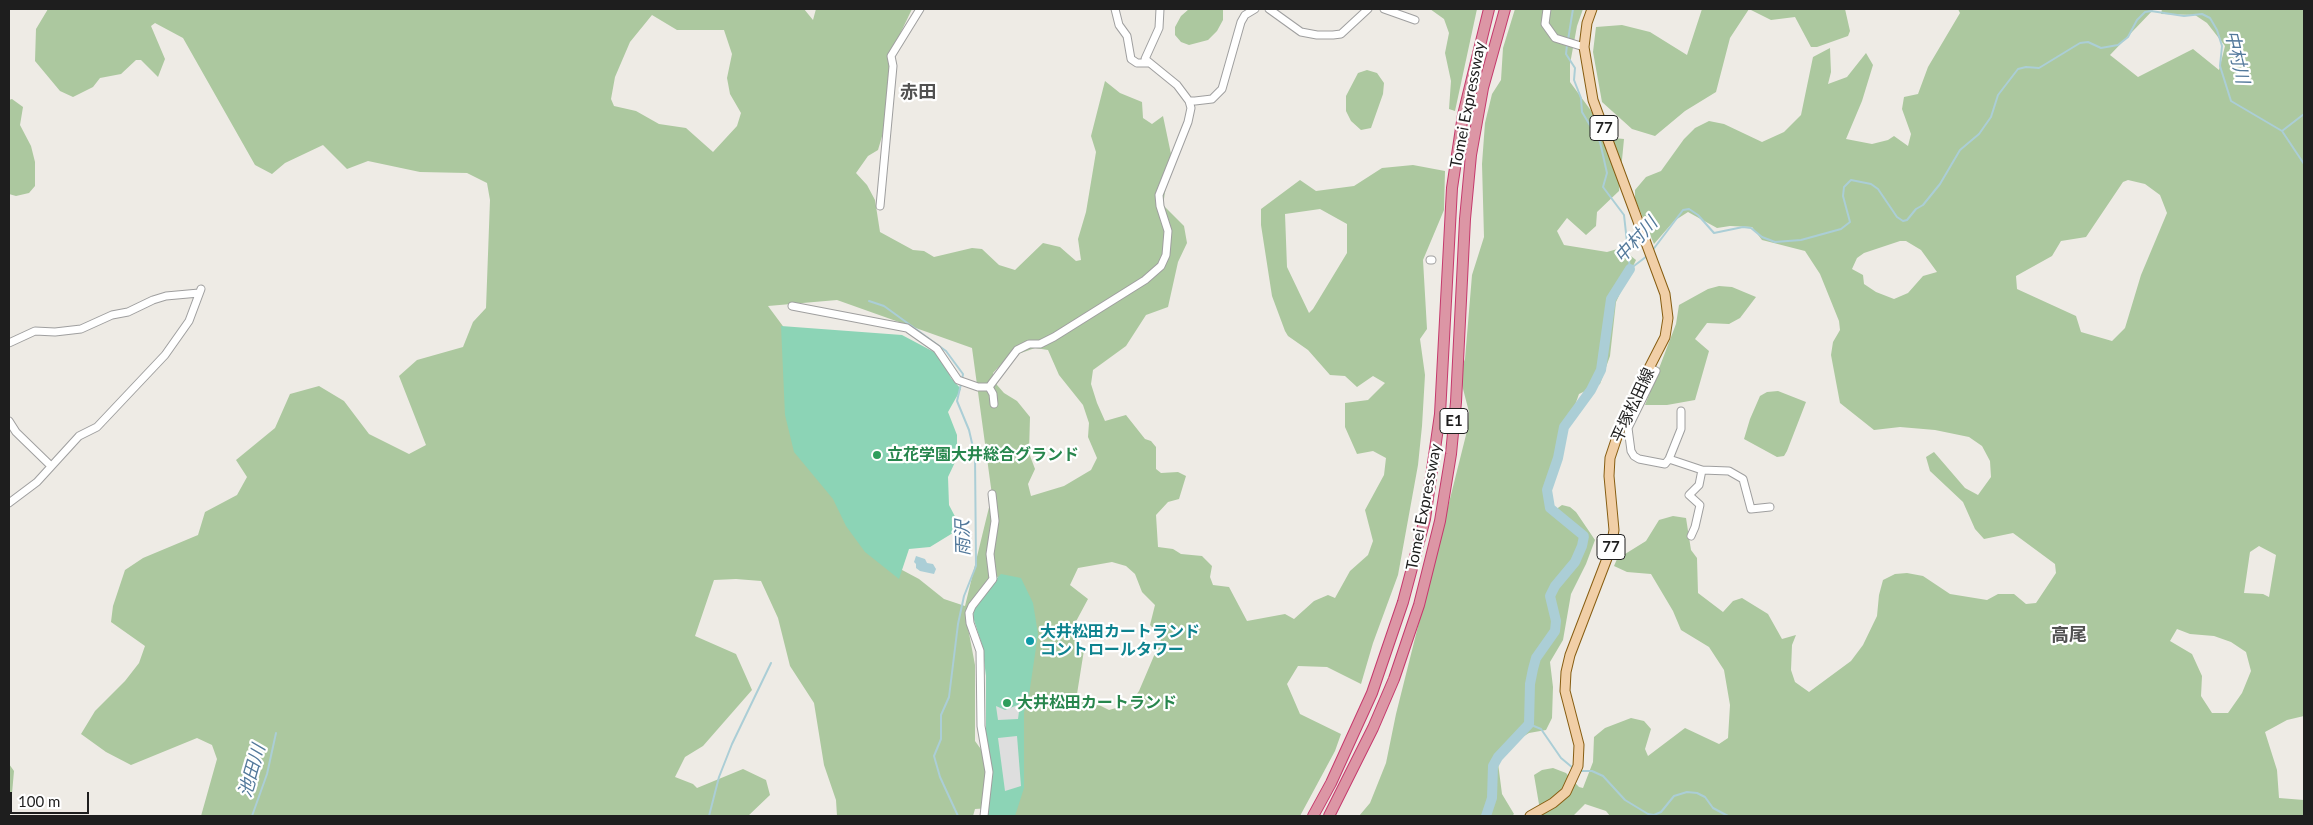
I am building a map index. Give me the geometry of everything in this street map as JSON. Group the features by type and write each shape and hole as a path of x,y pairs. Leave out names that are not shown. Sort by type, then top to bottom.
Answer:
{"highway":[{"name":"Tomei Expressway","path":"1314,816 1372,693 1399,617 1425,520 1440,414 1452,188 1463,114 1489,9"},
{"name":"Tomei Expressway","path":"1328,816 1373,728 1394,679 1419,605 1440,521 1456,402 1463,237 1471,155 1483,88 1505,9"}],"main road":[{"name":"平塚松田線","path":"1530,816 1553,803 1566,792 1578,766 1579,745 1565,691 1566,672 1570,655 1611,548 1614,530 1609,476 1610,458 1624,419 1665,337 1668,318 1665,294 1654,262 1593,100 1582,47 1592,9"}],"street":[{"path":"880,206 893,66 891,56 920,9"},
{"path":"1115,9 1119,25 1127,36 1131,59 1138,63 1148,63"},
{"path":"989,387 1017,350 1029,344 1040,344 1054,337 1145,280 1161,266 1166,255 1168,231 1160,206 1159,195 1188,122 1191,108 1189,100 1177,85 1148,63 1145,56 1159,28 1160,9"},
{"path":"1189,100 1208,101 1219,94 1224,84 1241,22 1245,15 1255,9"},
{"path":"1268,9 1297,30 1317,35 1341,34 1368,9"},
{"path":"1384,9 1415,20"},
{"path":"1547,9 1545,24 1555,38 1582,47"},
{"path":"9,343 35,331 55,332 81,329 112,315 128,312 153,300 200,291 189,321 165,355 97,427 79,436 37,482 9,503"},
{"path":"792,306 906,328 937,349 958,380 978,387 989,387"},
{"path":"1650,368 1656,371 1628,428 1631,452 1639,459 1665,464 1669,459 1681,429 1681,411"},
{"path":"989,387 993,394 994,404"},
{"path":"9,421 16,432 51,466"},
{"path":"1669,459 1702,470 1733,472 1743,479 1751,509 1770,507"},
{"path":"1691,536 1700,505 1688,495 1699,485 1702,470"},
{"path":"984,816 989,772 981,726 980,651 970,623 969,613 972,606 993,579 990,554 995,521 992,494"}],"green space":[{"path":"48,9 804,9 813,20 816,9 912,9 889,57 895,92 878,150 868,156 856,173 867,185 875,200 880,232 913,250 924,251 934,257 972,248 982,249 999,265 1015,270 1043,243 1060,247 1076,261 1081,260 1078,239 1086,212 1096,152 1091,136 1105,81 1120,93 1142,102 1143,118 1152,124 1163,116 1171,154 1163,205 1184,226 1187,243 1178,262 1168,307 1146,315 1126,346 1093,370 1091,384 1105,421 1126,415 1145,439 1151,441 1156,447 1156,469 1161,473 1178,472 1186,476 1179,499 1168,502 1156,515 1158,547 1173,549 1181,554 1202,556 1212,566 1210,577 1213,585 1229,587 1247,621 1285,614 1294,619 1314,601 1328,595 1335,598 1350,571 1368,555 1373,541 1365,510 1384,475 1386,458 1373,451 1357,454 1345,427 1345,403 1368,400 1385,383 1373,376 1357,387 1345,376 1330,375 1308,350 1288,336 1285,331 1272,296 1261,225 1261,209 1300,180 1316,191 1354,186 1382,168 1413,165 1445,171 1444,210 1423,260 1427,329 1420,339 1425,375 1422,426 1418,465 1398,575 1373,643 1361,684 1327,667 1298,666 1287,684 1300,714 1341,734 1335,751 1300,816 1000,816 1018,580 991,576 965,612 975,665 975,741 996,770 991,808 975,809 973,816 837,816 836,800 824,765 814,703 790,666 778,618 761,581 736,579 714,580 695,636 736,654 752,690 703,746 685,757 675,777 693,784 697,788 743,769 766,780 770,795 748,816 201,816 217,759 212,745 197,738 131,765 106,752 81,734 95,711 125,681 139,663 145,646 111,622 113,606 125,570 143,558 198,535 205,512 237,495 247,477 236,460 275,428 290,394 319,386 344,401 369,434 409,454 426,445 399,376 417,360 463,347 473,322 486,308 490,200 487,183 467,173 420,172 368,161 347,169 323,145 285,163 272,174 255,165 183,38 155,23 151,26 165,59 158,77 141,60 136,60 121,74 100,78 93,87 73,97 60,91 35,61 36,29","holes":["652,15 677,30 724,30 732,54 727,78 730,94 741,113 737,126 713,152 686,128 659,124 636,111 614,106 611,99 615,77 630,42","1320,209 1347,224 1347,253 1309,313 1287,267 1285,214","837,300 972,348 992,495 965,606 944,599 919,579 874,555 791,337 768,306","1035,348 1048,350 1059,375 1083,405 1089,423 1088,437 1097,458 1091,470 1064,486 1031,496 1028,484 1035,469 1029,453 1030,417 1017,401 1004,393 997,385 993,373 1007,358","1112,562 1126,566 1135,574 1142,592 1155,605 1150,625 1162,637 1139,691 1130,704 1109,710 1077,694 1084,650 1073,627 1088,599 1070,585 1078,568"]},
{"path":"1189,9 1223,9 1223,20 1217,31 1208,40 1189,45 1181,42 1175,35 1175,27 1181,16"},
{"path":"1430,9 1477,9 1455,111 1449,109 1451,81 1445,53 1449,33 1444,19"},
{"path":"1515,9 1583,9 1577,26 1570,64 1570,82 1592,112 1603,137 1624,139 1619,191 1597,212 1596,226 1586,235 1567,218 1557,231 1564,245 1607,252 1621,248 1636,260 1616,302 1610,356 1600,384 1579,394 1552,469 1549,486 1547,503 1555,510 1562,505 1570,507 1576,512 1595,540 1586,564 1571,594 1563,640 1550,662 1553,687 1552,718 1546,730 1529,733 1513,743 1498,763 1502,794 1514,814 1512,816 1359,816 1370,803 1386,763 1396,714 1468,427 1469,412 1462,385 1462,367 1465,359 1472,275 1484,237 1482,164 1485,123 1492,94 1501,80 1503,48"},
{"path":"1702,9 1749,9 1730,38 1716,92 1685,111 1655,136 1632,129 1602,102 1593,52 1596,27 1622,25 1650,32 1687,55"},
{"path":"1749,9 1845,9 1850,31 1848,36 1817,47 1811,47 1795,17 1771,20"},
{"path":"1958,9 2154,9 2110,55 2138,77 2193,49 2219,70 2225,46 2207,23 2195,15 2161,14 2162,9 2304,9 2304,716 2287,720 2265,732 2277,770 2279,798 2304,800 2304,816 1610,816 1606,811 1585,804 1573,816 1541,816 1534,775 1542,770 1553,768 1566,773 1579,787 1583,788 1593,762 1594,737 1605,728 1631,718 1644,721 1651,729 1645,749 1648,756 1685,728 1719,744 1728,738 1730,705 1724,670 1709,647 1681,630 1673,611 1651,574 1627,572 1614,566 1617,559 1646,541 1659,520 1673,516 1686,518 1691,550 1697,558 1698,593 1723,612 1733,601 1742,598 1768,614 1782,639 1796,635 1792,645 1791,670 1795,682 1809,692 1851,661 1863,645 1877,616 1883,580 1895,574 1907,573 1923,576 1950,594 1987,600 1998,594 2014,594 2026,604 2036,603 2056,573 2055,564 2013,533 1984,539 1975,529 1963,502 1930,471 1926,457 1934,452 1965,488 1978,495 1991,477 1990,461 1982,446 1969,437 1935,430 1900,427 1874,430 1840,403 1831,355 1833,342 1840,330 1839,321 1820,274 1805,251 1762,240 1752,227 1730,226 1717,228 1688,212 1674,221 1654,244 1635,199 1635,190 1646,177 1661,171 1684,139 1695,128 1709,121 1724,124 1762,142 1784,132 1801,115 1813,57 1830,48 1831,72 1828,84 1847,77 1866,53 1873,65 1862,101 1846,139 1872,144 1888,140 1894,136 1908,146 1911,134 1902,109 1904,97 1918,94 1928,67 1960,13","holes":["2128,180 2145,184 2160,195 2167,213 2141,275 2125,328 2112,341 2081,332 2076,316 2017,289 2016,276 2052,256 2061,241 2086,237 2123,182","1900,241 1906,241 1921,250 1937,272 1923,276 1908,293 1894,299 1876,292 1864,284 1863,275 1852,269 1857,258 1864,253","2259,546 2276,555 2269,597 2263,594 2244,593 2250,552","2177,629 2190,634 2214,636 2231,642 2246,652 2251,671 2242,693 2228,713 2212,713 2201,696 2202,676 2192,654 2170,641"]},
{"path":"1367,70 1377,73 1384,83 1383,94 1371,128 1361,130 1351,121 1346,111 1346,96 1358,73"},
{"path":"12,99 23,107 20,125 31,146 35,162 35,186 29,193 16,196 9,194 9,100"},
{"path":"1719,286 1732,287 1756,297 1740,318 1729,324 1707,323 1695,339 1709,351 1695,400 1667,405 1645,405 1676,324 1679,305 1708,289"},
{"name":"立花学園大井総合グランド","path":"781,326 902,335 934,352 944,363 951,378 961,389 948,412 957,435 957,458 948,477 949,505 961,528 930,547 909,549 899,579 865,552 846,526 833,499 794,452 785,415"},
{"path":"1778,391 1806,402 1787,451 1784,456 1777,457 1744,439 1760,396 1767,392"},
{"name":"大井松田カートランド","path":"1001,574 1021,578 1033,603 1038,634 1029,695 1024,712 1024,788 1015,816 987,816 992,770 986,733 986,676 982,645 973,617 974,609"},
{"path":"9,764 14,771 10,816 9,816"}],"shaded area":[{"path":"1020,704 1018,719 998,720 996,706 1005,710"},
{"path":"1017,736 1021,786 1005,791 998,738"}],"water":[{"path":"916,556 925,559 927,563 933,564 936,569 934,574 920,571 916,568 914,562"}],"waterway":[{"path":"1568,40 1573,9"},
{"name":"中村川","path":"1652,251 1683,210 1689,209 1698,215 1714,233 1743,227 1751,228 1762,237 1775,242 1801,240 1841,229 1850,222 1843,196 1844,187 1851,180 1871,184 1878,189 1897,217 1903,221 1907,220 1916,209 1923,205 1940,184 1960,150 1979,134 1991,117 1998,95 2018,69 2026,67 2039,68 2080,43 2088,42 2101,48 2118,45 2128,37 2137,20 2145,12 2151,11 2184,16 2202,14 2210,18 2217,30 2222,46 2220,66 2231,101 2282,131"},
{"path":"1567,45 1566,54 1575,68 1574,80 1581,98 1582,112 1600,142 1607,173 1603,187 1624,215 1630,269 1647,256"},
{"name":"中村川","path":"2282,131 2304,114"},
{"path":"2282,131 2304,164"},
{"name":"中村川","path":"1486,816 1492,798 1493,766 1498,757 1529,724 1530,684 1536,658 1555,631 1556,621 1550,596 1555,586 1575,562 1582,546 1584,536 1550,508 1547,490 1558,458 1564,427 1591,390 1601,370 1611,299 1630,269"},
{"name":"雨沢","path":"869,301 884,306 946,351 963,374 962,380"},
{"name":"雨沢","path":"958,816 940,777 934,756 941,739 941,715 949,697 958,624 964,596 976,566 975,456 969,430 957,401 961,384"},
{"path":"709,816 719,777 732,744 771,663"},
{"path":"1529,724 1541,729 1561,758 1573,768"},
{"name":"池田川","path":"252,816 267,774 276,733"},
{"path":"1579,771 1592,771 1603,776 1625,800 1648,814 1654,815 1661,812 1674,796 1687,792 1697,793 1705,797 1713,808 1728,816"}],"place":[{"name":"立花学園大井総合グランド","path":"877,455"},
{"name":"大井松田カートランド コントロールタワー","path":"1030,641"},
{"name":"大井松田カートランド","path":"1007,703"}],"district":[{"name":"赤田","path":"918,92"},
{"name":"高尾","path":"2069,635"}]}
